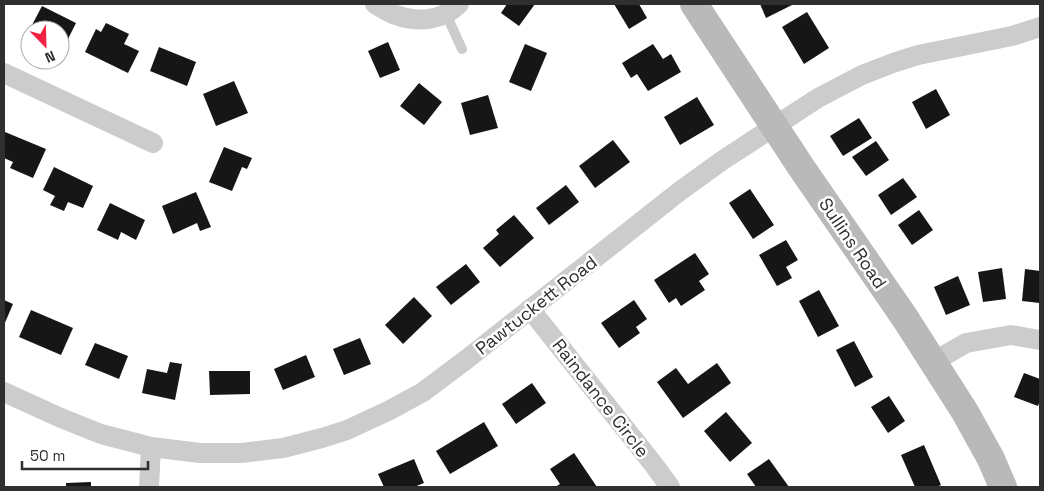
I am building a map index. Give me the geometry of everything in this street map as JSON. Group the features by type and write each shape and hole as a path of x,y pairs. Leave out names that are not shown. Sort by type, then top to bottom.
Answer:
{"street":[{"path":"375,4 395,15 418,20 436,18 452,9"},
{"name":"Sullins Road","path":"694,4 934,362 991,459 1003,487"},
{"name":"Pawtuckett Road","path":"4,392 101,434 151,447 200,452 242,453 282,448 347,430 423,392 680,191 723,160 818,98 862,75 893,62 918,55 1012,36 1040,26"},
{"path":"4,73 153,143"},
{"name":"Raindance Circle","path":"530,309 670,487"},
{"path":"934,362 966,343 1011,335 1040,340"},
{"path":"150,487 151,447"}],"lane":[{"path":"452,9 462,48"}],"building":[{"path":"507,4 535,4 519,26 501,13"},
{"path":"614,4 639,4 647,18 629,29"},
{"path":"760,4 794,4 766,18"},
{"path":"42,6 70,20 35,20"},
{"path":"807,12 829,48 804,64 782,27"},
{"path":"70,20 76,23 70,35"},
{"path":"106,23 129,34 124,44 139,51 128,73 85,52 96,29 101,32"},
{"path":"388,42 400,70 380,78 368,51"},
{"path":"525,44 547,53 531,91 509,82"},
{"path":"653,44 663,59 671,54 681,72 648,91 637,74 631,78 622,63"},
{"path":"159,47 196,62 187,86 150,71"},
{"path":"234,81 248,113 216,126 203,94"},
{"path":"419,83 442,102 424,125 400,106"},
{"path":"936,89 950,115 926,129 912,102"},
{"path":"488,95 498,128 470,135 461,103"},
{"path":"697,97 714,125 680,145 664,117"},
{"path":"859,118 872,138 843,156 830,136"},
{"path":"5,132 46,149 33,178 10,168 13,162 4,158"},
{"path":"613,140 630,162 595,188 579,166"},
{"path":"876,141 889,160 866,176 852,157"},
{"path":"224,147 252,158 247,169 242,167 232,191 209,182"},
{"path":"54,167 93,186 83,208 68,202 64,211 50,205 55,196 43,190"},
{"path":"903,178 917,197 891,215 878,195"},
{"path":"566,185 579,202 549,225 536,208"},
{"path":"750,189 774,225 753,239 729,203"},
{"path":"196,192 211,227 200,231 197,223 173,234 162,206"},
{"path":"110,203 145,220 136,240 121,232 118,240 97,230"},
{"path":"919,210 933,230 912,245 898,225"},
{"path":"514,215 534,238 500,267 483,248 499,234 496,230"},
{"path":"786,240 798,260 786,267 792,278 777,286 759,255"},
{"path":"695,253 709,274 699,281 705,290 681,306 676,298 669,303 654,280"},
{"path":"466,264 480,282 451,305 436,287"},
{"path":"1002,268 1006,299 983,302 978,272"},
{"path":"1025,269 1040,271 1040,303 1022,301"},
{"path":"958,276 970,305 946,315 934,287"},
{"path":"819,290 839,326 818,337 799,301"},
{"path":"414,297 432,316 403,344 385,325"},
{"path":"4,300 13,304 4,325"},
{"path":"634,300 647,319 636,327 640,333 619,348 601,323"},
{"path":"31,310 73,328 61,355 19,337"},
{"path":"360,338 371,364 344,375 333,349"},
{"path":"854,341 873,377 855,387 836,350"},
{"path":"95,343 128,356 119,379 85,365"},
{"path":"306,355 315,377 283,390 274,369"},
{"path":"170,362 182,364 175,400 142,393 147,369 167,373"},
{"path":"717,363 731,383 683,418 657,382 676,368 688,384"},
{"path":"209,371 250,371 250,394 210,395"},
{"path":"1024,373 1040,379 1040,400 1038,406 1014,397"},
{"path":"532,383 546,403 516,424 502,404"},
{"path":"889,396 905,421 888,433 871,407"},
{"path":"726,412 752,443 730,462 704,431"},
{"path":"484,422 498,446 450,474 436,451"},
{"path":"924,445 941,485 936,487 915,487 901,455"},
{"path":"574,453 597,487 555,487 560,484 550,469"},
{"path":"414,459 424,483 414,487 384,487 378,474"},
{"path":"769,459 789,487 756,487 747,474"},
{"path":"91,482 91,487 66,487 66,483"}]}
